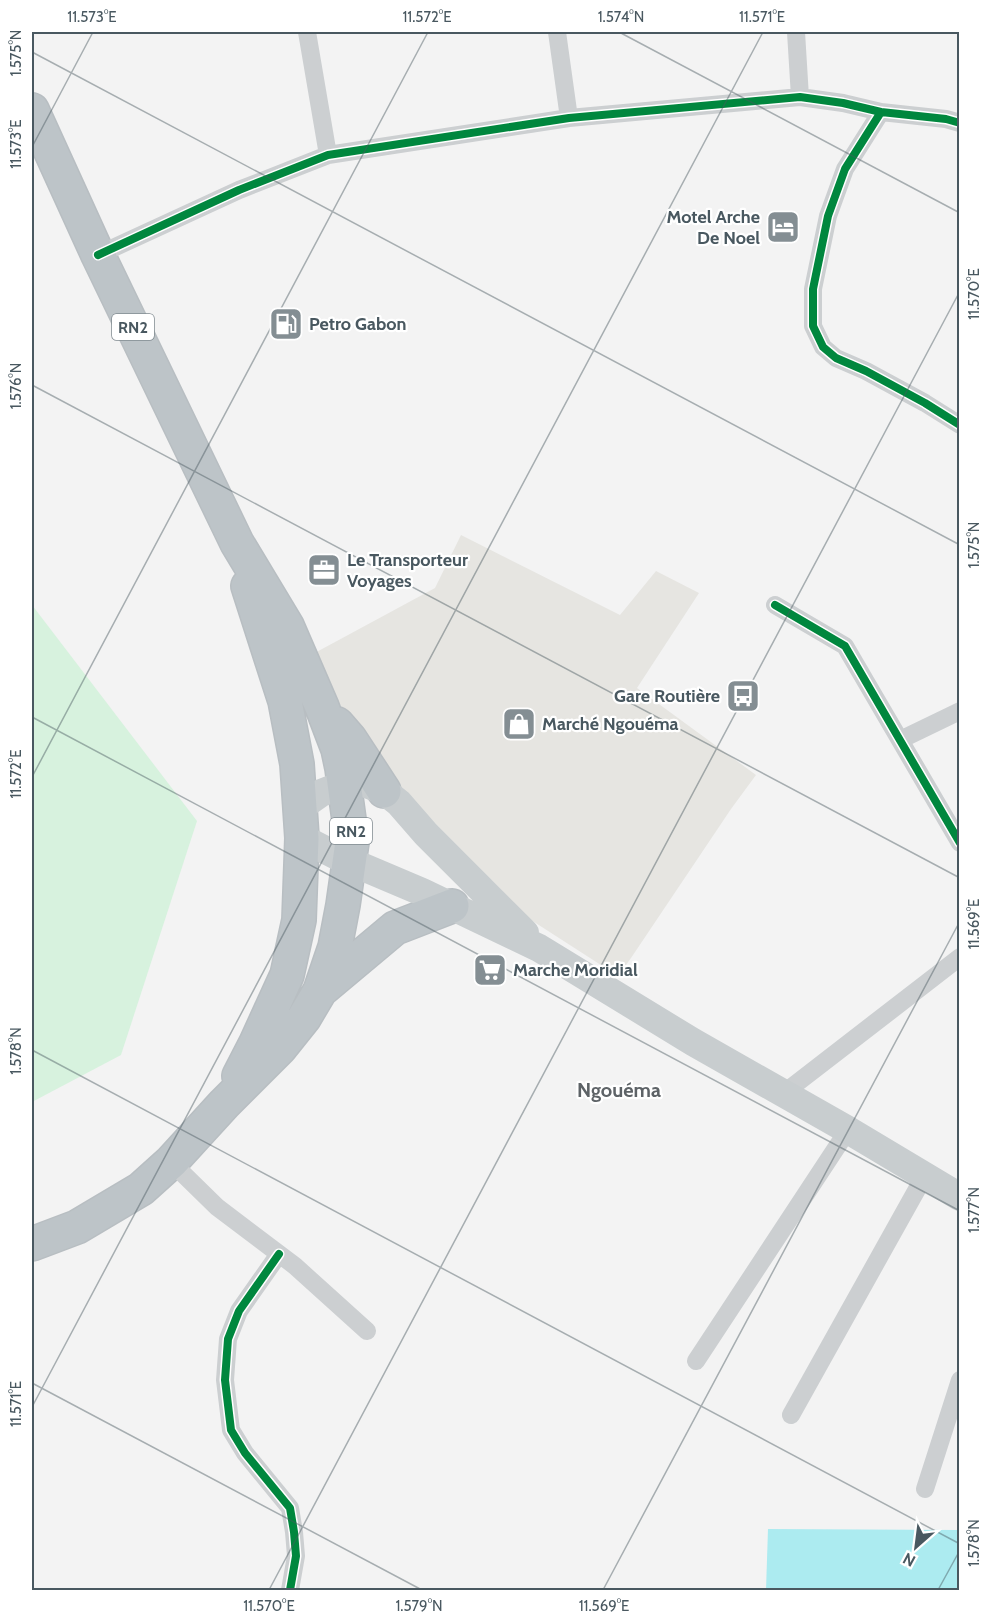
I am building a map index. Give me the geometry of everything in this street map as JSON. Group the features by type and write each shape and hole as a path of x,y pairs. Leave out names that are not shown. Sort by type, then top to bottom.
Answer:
{"highway":[{"name":"RN2","path":"32,110 98,255 237,543 287,626 338,749 352,842 335,947 320,991 304,1018 280,1048 171,1162 141,1189 77,1227 32,1244"},
{"name":"RN2","path":"224,1104 256,1043 287,975 299,920 302,822 297,764 285,701 247,584 237,543"},
{"path":"322,707 351,739 384,791"},
{"path":"320,991 395,928 452,906"}],"main road":[{"path":"539,948 426,834 399,803 384,791 364,783 344,784 321,793 302,822 349,862 422,892 539,948 693,1042 960,1197"}],"street":[{"path":"307,32 328,155"},
{"path":"558,32 569,118"},
{"path":"796,32 800,97"},
{"path":"98,255 238,190 328,155 569,118 800,97 843,103 881,112 946,119 960,123"},
{"path":"881,112 845,169 828,216 813,290 813,326 823,347 836,358 896,387 960,425"},
{"path":"775,605 845,646 960,843"},
{"path":"900,740 960,711"},
{"path":"784,1093 960,957"},
{"path":"696,1361 848,1130"},
{"path":"171,1162 217,1206 295,1266 367,1331"},
{"path":"790,1416 925,1175"},
{"path":"279,1254 240,1311 228,1339 225,1380 231,1430 245,1453 290,1508 296,1556 290,1590"},
{"path":"925,1490 960,1380"}],"shaded area":[{"name":"Marché Ngouéma","path":"461,535 620,615 656,571 699,593 637,688 756,775 618,976 531,920 373,761 311,655 435,588"}],"green space":[{"path":"32,605 197,821 121,1055 32,1102"}],"water":[{"path":"768,1529 959,1530 959,1590 766,1590"}],"cycle path":[{"path":"98,255 239,190 328,155 569,118 800,97 843,103 881,112 946,119 960,123"},
{"path":"881,112 845,169 828,216 813,289 813,326 823,347 836,358 866,371 960,425"},
{"path":"775,605 845,646 960,843"},
{"path":"279,1254 239,1311 228,1339 225,1380 231,1430 245,1453 290,1508 296,1556 290,1590"}],"place":[{"name":"Motel Arche De Noel","path":"783,227"},
{"name":"Petro Gabon","path":"286,324"},
{"name":"Le Transporteur Voyages","path":"324,570"},
{"name":"Gare Routière","path":"743,696"},
{"name":"Marché Ngouéma","path":"519,724"},
{"name":"Marche Moridial","path":"490,970"}],"district":[{"name":"Ngouéma","path":"619,1090"}]}
